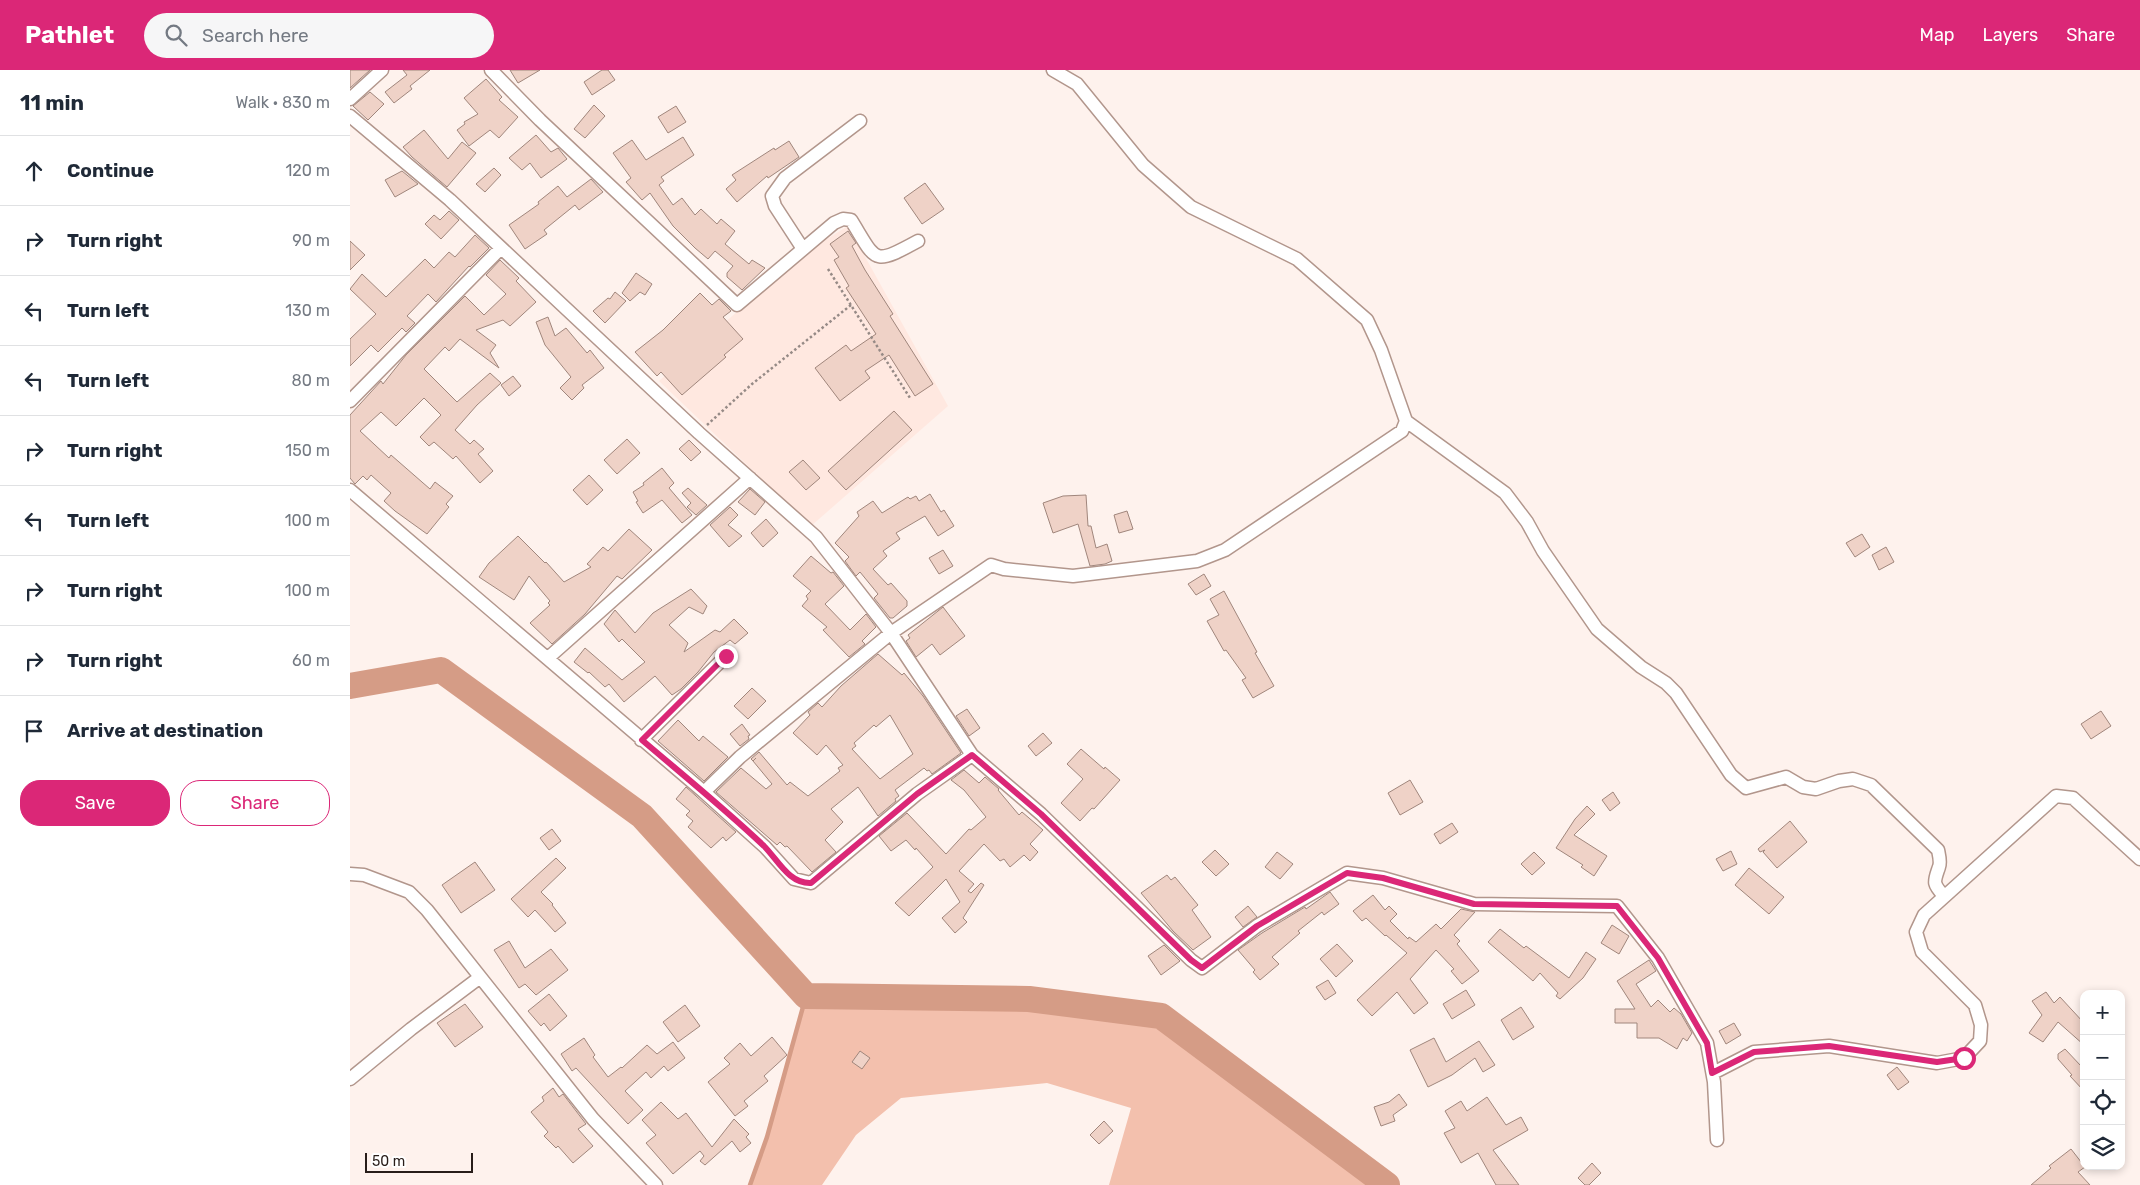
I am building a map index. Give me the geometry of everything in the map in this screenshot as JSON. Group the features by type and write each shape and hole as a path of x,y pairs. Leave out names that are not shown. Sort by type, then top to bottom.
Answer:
{"street":[{"path":"350,99 382,70"},
{"path":"491,70 540,120 737,305 834,223 843,219 851,220 873,254 881,258 890,257 918,241"},
{"path":"1053,70 1077,84 1143,166 1191,207 1297,258 1367,320 1382,350 1406,421 1505,493 1527,522 1543,551 1597,629 1641,667 1666,683 1676,693 1731,775 1746,788 1786,777 1803,788 1816,789 1839,781 1853,779 1871,785 1938,850 1940,865 1934,876 1936,887 1944,896"},
{"path":"350,116 450,200 699,432 816,537 891,633 972,755 1041,814 1191,960 1202,968 1257,926 1347,873 1383,878 1474,904 1617,906 1658,958 1707,1043 1712,1073 1717,1140"},
{"path":"803,249 775,206 772,196 785,178 860,121"},
{"path":"350,401 500,248"},
{"path":"704,792 740,757 891,633 991,565 1004,569 1073,576 1197,561 1225,550 1402,431 1406,421"},
{"path":"548,658 750,478"},
{"path":"350,490 704,792 765,847 794,880 811,883 917,794 972,755"},
{"path":"642,740 726,656"},
{"path":"1712,1073 1754,1052 1829,1046 1937,1062 1964,1058 1980,1041 1981,1025 1975,1005 1922,952 1916,932 1924,915 2056,796 2073,798 2140,860"},
{"path":"350,874 364,875 409,892 426,910 593,1120 656,1185"},
{"path":"350,1079 411,1029 479,978"}],"path":[{"path":"828,269 910,398"},
{"path":"699,432 752,384 851,305"}],"shaded area":[{"path":"848,226 948,406 811,526 659,381 757,294 822,242"},
{"path":"806,996 1029,999 1161,1016 1378,1185 1109,1185 1131,1108 1047,1083 901,1098 856,1135 822,1185 750,1185 767,1137"}],"building":[{"path":"350,70 370,70 350,88"},
{"path":"403,70 430,70 410,86 412,89 394,103 385,92 407,75"},
{"path":"510,70 540,70 518,83"},
{"path":"602,70 608,70 615,80 592,95 584,82"},
{"path":"486,79 502,97 499,100 518,117 499,138 490,130 469,146 457,130 465,124 464,122 478,114 464,98"},
{"path":"370,92 384,104 368,120 353,106"},
{"path":"594,105 605,116 585,138 574,129"},
{"path":"676,106 686,122 668,133 658,117"},
{"path":"424,130 448,159 462,142 476,153 447,187 403,147"},
{"path":"536,135 551,152 558,148 567,159 541,178 530,163 522,170 509,158"},
{"path":"683,137 694,155 661,177 664,181 659,185 673,205 682,198 695,215 701,209 717,224 721,219 735,231 725,244 749,264 752,260 765,268 742,290 727,277 727,273 733,266 715,251 708,259 695,248 673,226 650,193 642,200 626,182 631,178 613,153 632,140 646,160"},
{"path":"789,141 799,157 768,178 767,176 737,202 726,189 736,180 732,175 774,148 775,150"},
{"path":"494,168 501,175 485,192 476,184"},
{"path":"402,171 418,184 395,197 385,180"},
{"path":"591,179 603,192 579,210 575,205 544,230 547,234 525,249 509,225 539,204 538,202 558,186 567,197"},
{"path":"925,183 944,209 922,224 904,198"},
{"path":"449,211 459,220 441,239 425,224 434,215 440,220"},
{"path":"848,231 856,243 852,246 865,270 893,314 890,316 933,384 915,396 889,355 865,371 870,378 840,401 815,368 846,345 851,351 876,334 846,288 849,286 834,260 839,257 830,244"},
{"path":"475,235 489,248 469,266 436,302 428,294 407,316 415,323 406,332 402,328 378,352 371,345 350,366 350,339 376,314 350,289 362,274 386,297 425,259 434,268 449,252 455,257"},
{"path":"350,241 365,255 350,270"},
{"path":"500,260 519,278 516,281 536,302 510,326 503,320 476,330 496,345 490,353 499,368 460,339 449,351 445,347 424,369 457,402 490,373 501,383 477,405 455,430 470,444 474,440 484,449 478,454 493,471 480,483 456,456 453,459 434,442 429,446 420,437 441,415 424,398 396,426 381,412 360,431 389,458 391,455 430,489 435,482 453,496 446,504 449,507 427,534 384,501 391,493 371,475 367,480 363,476 355,484 350,478 350,415 381,381 383,384 406,355 465,296 484,315 506,294 486,275"},
{"path":"636,273 652,284 645,295 640,292 630,301 622,293"},
{"path":"615,292 626,301 605,323 593,311 608,298 610,299"},
{"path":"700,293 712,305 719,299 731,311 723,317 743,339 724,355 726,357 682,395 661,372 657,376 635,352 663,330"},
{"path":"548,317 555,336 566,328 587,353 590,350 604,368 582,385 584,388 572,400 560,388 571,377 545,345 536,322"},
{"path":"513,376 521,386 509,396 501,385"},
{"path":"894,411 912,430 846,490 828,471"},
{"path":"627,439 640,453 617,474 604,460"},
{"path":"689,440 701,452 691,461 679,449"},
{"path":"803,460 820,478 806,490 789,472"},
{"path":"662,468 674,483 669,488 692,515 682,523 662,500 643,513 636,502 638,501 633,492 644,485 643,483"},
{"path":"589,475 603,490 587,505 573,490"},
{"path":"688,488 707,505 696,515 687,507 691,503 682,493"},
{"path":"750,489 765,502 755,515 738,502"},
{"path":"930,494 941,512 944,510 954,526 938,536 925,516 896,533 900,539 883,551 887,556 873,569 888,585 891,583 907,601 907,606 893,618 890,618 874,598 878,594 860,572 856,576 845,561 849,557 835,543 859,516 857,512 873,501 882,513 908,497 910,499 916,496 919,501"},
{"path":"1086,495 1088,526 1091,526 1096,548 1107,544 1112,561 1105,564 1090,566 1078,524 1053,533 1043,503 1063,496"},
{"path":"730,507 738,515 728,525 742,536 729,547 710,525"},
{"path":"1127,511 1133,529 1119,533 1114,515"},
{"path":"766,519 778,533 763,547 751,533"},
{"path":"629,529 652,550 622,579 617,576 585,614 552,644 530,623 550,605 548,603 550,601 529,576 514,600 479,577 489,563 518,536 564,582 591,567 587,564 603,547 608,551"},
{"path":"1862,534 1870,547 1855,557 1846,543"},
{"path":"1886,547 1894,562 1879,570 1872,555"},
{"path":"943,550 953,566 939,574 929,558"},
{"path":"811,556 831,573 833,572 844,586 825,604 850,630 866,614 876,627 862,641 865,644 849,657 823,630 827,627 802,606 808,599 806,596 811,591 793,576"},
{"path":"1204,574 1211,586 1196,595 1188,584"},
{"path":"691,589 707,606 703,614 689,607 669,625 688,643 684,652 715,630 720,632 734,619 748,633 735,644 730,640 714,652 698,672 672,695 655,676 624,702 609,684 605,687 589,672 574,662 585,648 622,680 645,662 622,639 619,642 604,624 615,610 635,633 653,613"},
{"path":"1224,591 1274,686 1253,698 1242,680 1246,678 1226,650 1224,651 1207,621 1219,615 1210,599"},
{"path":"943,607 965,636 940,655 932,644 916,657 906,641 910,638 908,635"},
{"path":"878,654 902,675 904,673 923,696 961,753 932,774 924,768 895,790 899,796 895,799 896,801 878,816 858,787 831,809 843,822 825,840 836,852 812,872 787,846 785,847 780,842 777,845 716,792 741,768 766,789 772,784 751,759 759,752 787,785 790,782 808,796 840,771 838,768 843,765 826,745 817,755 793,733 810,715 808,712 818,703 822,707 841,686","holes":["890,715 913,754 880,779 852,749 856,746 854,743 874,725 876,727"]},
{"path":"752,688 766,701 748,719 734,706"},
{"path":"967,709 980,728 969,736 956,716"},
{"path":"2101,711 2111,726 2091,739 2081,724"},
{"path":"678,720 699,741 703,736 728,757 704,781 658,741"},
{"path":"742,724 750,735 748,736 749,739 740,746 730,734"},
{"path":"1043,733 1052,743 1036,756 1028,746"},
{"path":"1081,749 1120,780 1094,809 1092,808 1080,821 1061,803 1083,779 1067,764"},
{"path":"964,770 979,783 985,777 999,789 1019,815 1022,812 1043,830 1030,844 1038,852 1030,861 1024,855 1010,867 1004,859 1000,861 984,844 959,871 974,884 968,891 971,893 981,883 984,885 963,918 967,922 955,933 942,918 960,902 946,879 909,916 895,903 933,867 906,840 891,851 879,836 907,813 946,854 969,829 971,830 986,817 964,790 951,780"},
{"path":"1410,780 1423,802 1400,815 1388,793"},
{"path":"686,787 736,832 726,841 723,837 711,848 688,827 693,821 686,815 690,811 676,799"},
{"path":"1613,792 1620,803 1610,811 1602,800"},
{"path":"1587,806 1595,814 1574,835 1607,856 1594,876 1581,867 1583,865 1556,848 1575,819"},
{"path":"1790,821 1807,842 1777,868 1763,852 1765,850 1760,852 1758,849"},
{"path":"1452,823 1458,832 1440,844 1434,834"},
{"path":"552,829 561,841 549,850 540,838"},
{"path":"1215,850 1229,864 1216,876 1202,862"},
{"path":"1731,851 1737,864 1723,871 1716,859"},
{"path":"1277,852 1293,864 1280,879 1265,867"},
{"path":"1534,852 1545,863 1532,875 1521,864"},
{"path":"556,858 566,868 541,892 553,904 566,923 555,932 535,910 528,917 511,899"},
{"path":"475,862 495,890 461,913 442,885"},
{"path":"1749,868 1784,897 1769,914 1735,885"},
{"path":"1167,875 1171,880 1175,877 1198,905 1192,910 1211,937 1193,950 1173,931 1141,893"},
{"path":"1330,892 1339,904 1324,915 1322,912 1298,931 1300,933 1272,957 1279,964 1260,980 1253,972 1255,970 1238,950 1305,907 1306,909"},
{"path":"1373,895 1385,910 1389,906 1397,914 1390,921 1408,939 1409,937 1416,942 1436,924 1441,929 1461,909 1475,912 1454,935 1460,941 1457,944 1479,971 1462,984 1451,971 1454,969 1436,950 1410,979 1428,1003 1414,1014 1397,992 1372,1016 1357,1000 1407,953 1366,918 1362,921 1353,911"},
{"path":"1248,906 1257,917 1243,927 1235,917"},
{"path":"1612,925 1629,936 1619,954 1601,943"},
{"path":"1500,929 1524,948 1526,946 1569,978 1586,952 1596,959 1583,978 1560,999 1556,996 1558,993 1540,973 1533,981 1488,942"},
{"path":"509,941 525,968 551,949 568,970 536,995 525,984 519,988 494,950"},
{"path":"1337,944 1353,961 1336,977 1320,959"},
{"path":"1164,945 1180,961 1161,975 1148,956"},
{"path":"1649,960 1656,971 1636,984 1651,1007 1658,1000 1670,1012 1674,1008 1681,1014 1692,1033 1687,1041 1683,1038 1677,1049 1659,1038 1637,1038 1637,1023 1615,1023 1615,1009 1635,1009 1617,981"},
{"path":"1328,980 1336,993 1325,1000 1316,987"},
{"path":"1466,990 1475,1005 1452,1019 1443,1004"},
{"path":"2046,992 2054,1003 2060,997 2080,1019 2080,1041 2058,1022 2043,1042 2029,1033 2042,1015 2032,1001"},
{"path":"549,994 567,1016 550,1031 544,1023 541,1026 528,1011"},
{"path":"465,1004 483,1027 455,1047 437,1023"},
{"path":"685,1005 700,1026 678,1042 663,1022"},
{"path":"1521,1007 1534,1027 1513,1040 1501,1020"},
{"path":"1734,1023 1741,1035 1726,1044 1719,1031"},
{"path":"772,1037 787,1055 764,1076 768,1081 744,1101 748,1106 735,1116 708,1082 730,1064 724,1058 740,1043 751,1056"},
{"path":"584,1038 595,1055 593,1057 608,1077 622,1068 647,1045 657,1054 673,1042 685,1058 668,1071 664,1066 651,1078 646,1072 625,1091 643,1110 628,1124 576,1068 572,1071 561,1054"},
{"path":"1434,1038 1446,1062 1479,1041 1495,1065 1483,1072 1475,1058 1452,1075 1428,1087 1410,1050"},
{"path":"2065,1049 2080,1065 2080,1087 2058,1059 2058,1054"},
{"path":"860,1051 870,1058 862,1069 852,1062"},
{"path":"1897,1067 1909,1082 1898,1090 1887,1075"},
{"path":"553,1088 559,1097 563,1094 586,1124 578,1129 593,1146 573,1163 558,1146 556,1148 544,1136 548,1132 531,1112 544,1101 542,1097"},
{"path":"1399,1094 1407,1105 1393,1115 1395,1121 1381,1126 1374,1107 1389,1102"},
{"path":"1487,1097 1506,1125 1521,1117 1528,1130 1493,1150 1519,1185 1496,1185 1478,1153 1461,1163 1444,1133 1455,1128 1445,1111 1461,1101 1467,1111"},
{"path":"661,1102 678,1119 686,1113 712,1147 734,1119 749,1134 746,1137 751,1143 740,1152 732,1141 705,1165 700,1161 704,1156 700,1151 673,1174 646,1143 656,1135 642,1120"},
{"path":"1104,1121 1113,1131 1099,1144 1090,1135"},
{"path":"2071,1149 2080,1161 2081,1170 2078,1172 2090,1185 2031,1185 2051,1168 2049,1166"},
{"path":"1592,1163 1601,1173 1589,1185 1585,1185 1578,1178"}],"waterway":[{"path":"350,686 441,670 642,816 806,996 1029,999 1161,1016 1387,1185"},
{"path":"750,1185 767,1137 806,996"}],"route":[{"path":"726,656 642,740 765,847 794,880 811,883 917,794 972,755 1041,814 1191,960 1202,968 1257,926 1347,873 1383,878 1474,904 1617,906 1658,958 1707,1043 1712,1073 1754,1052 1829,1046 1937,1062 1964,1058"}]}
